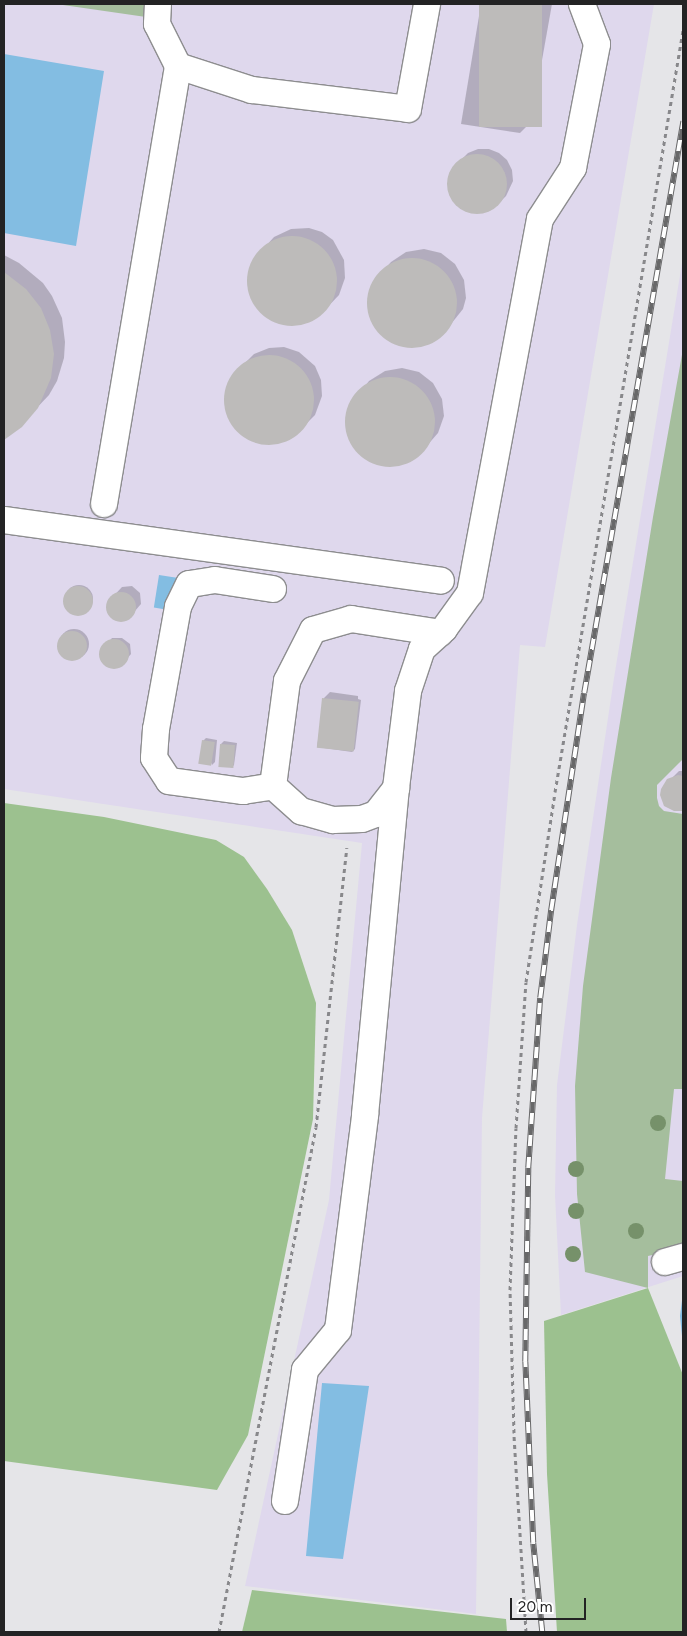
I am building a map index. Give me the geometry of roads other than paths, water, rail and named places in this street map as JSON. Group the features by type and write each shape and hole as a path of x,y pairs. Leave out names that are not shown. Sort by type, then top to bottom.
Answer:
{"lane":[{"path":"104,504 178,66 157,24 158,4"},
{"path":"178,66 252,90 408,109 426,4"},
{"path":"285,1501 305,1370 338,1330 365,1115 396,788 408,691 422,649 440,633 470,593 540,219 573,168 597,44 582,4"},
{"path":"4,520 442,581"},
{"path":"273,589 214,580 190,584 178,607 156,729 154,758 169,780 243,791 273,786"},
{"path":"273,786 288,681 313,630 351,619 440,633"},
{"path":"273,786 301,811 332,820 362,819 376,814 396,788"}],"water":[{"path":"4,54 104,71 76,246 4,233"},
{"path":"159,575 177,578 172,610 154,608"},
{"path":"683,1293 683,1346 680,1316"},
{"path":"322,1383 369,1386 343,1559 306,1556"}],"railway":[{"path":"542,1632 533,1543 525,1362 528,1168 540,998 551,910 584,693 683,122"}]}
